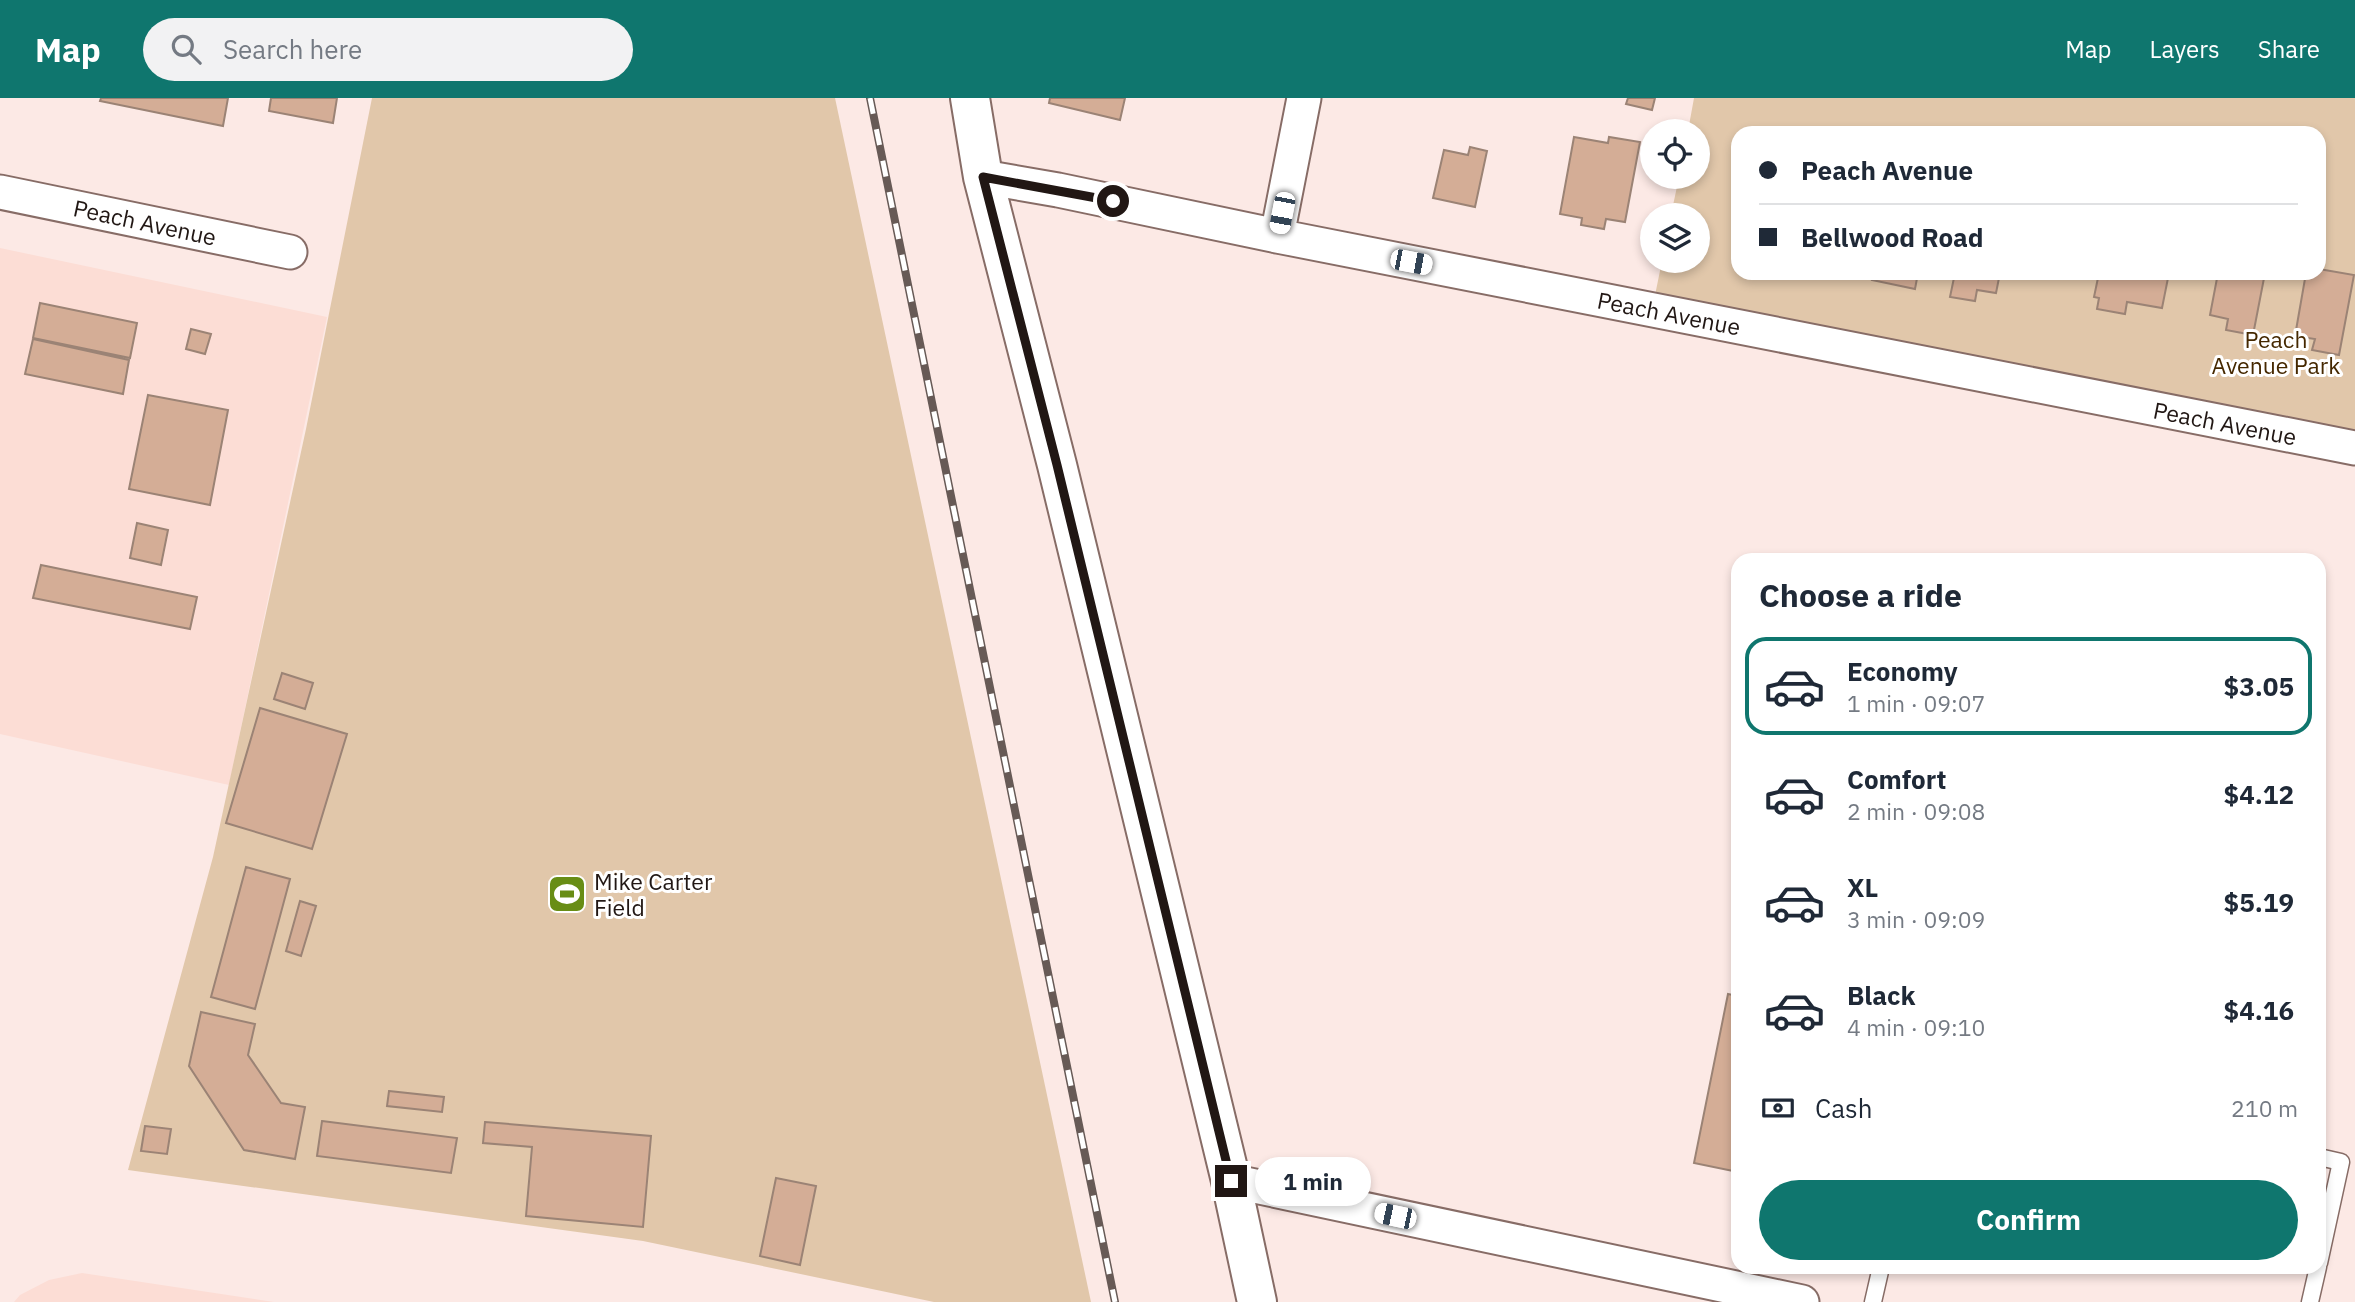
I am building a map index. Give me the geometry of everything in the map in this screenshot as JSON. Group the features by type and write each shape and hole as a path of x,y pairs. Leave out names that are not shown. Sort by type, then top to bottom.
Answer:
{"street":[{"path":"970,98 983,177 1057,465 1231,1181 1257,1302"},
{"path":"1277,236 1304,98"},
{"name":"Peach Avenue","path":"983,177 2355,448"},
{"name":"Peach Avenue","path":"0,192 290,252"},
{"path":"1231,1181 1802,1302"}],"lane":[{"path":"2326,1159 2341,1162 2326,1229"},
{"path":"1873,1302 1879,1274"},
{"path":"2311,1302 2316,1274"}],"shaded area":[{"path":"0,248 327,317 229,785 0,734"},
{"path":"82,1273 274,1302 14,1302 20,1295 49,1280"}],"green space":[{"name":"Mike Carter Field","path":"372,98 835,98 1091,1302 934,1302 643,1241 128,1170 213,857 306,429"},
{"name":"Peach Avenue Park","path":"1694,98 2355,98 2355,448 1652,310 1660,273 1710,273 1710,203 1674,203 1676,189 1710,189 1710,119 1690,119"}],"building":[{"path":"101,98 228,98 223,126 100,101"},
{"path":"271,98 337,98 333,123 269,111"},
{"path":"1050,98 1125,98 1120,120 1049,103"},
{"path":"1628,98 1655,98 1652,110 1626,104"},
{"path":"1574,137 1608,143 1609,137 1640,142 1625,222 1606,219 1604,229 1581,225 1582,218 1560,214"},
{"path":"1470,147 1487,151 1475,207 1433,198 1444,150 1468,155"},
{"path":"2326,270 2354,275 2339,355 2312,350 2315,339 2295,336 2305,280 2326,280"},
{"path":"1872,280 1917,280 1915,289"},
{"path":"1954,280 1999,280 1996,293 1977,290 1975,301 1950,297"},
{"path":"2098,280 2168,280 2162,308 2127,302 2125,314 2097,309 2099,298 2094,297"},
{"path":"2217,280 2264,280 2253,335 2226,330 2228,319 2210,315"},
{"path":"40,303 137,323 130,358 33,338"},
{"path":"191,329 211,334 205,354 186,349"},
{"path":"33,339 129,360 123,394 25,374"},
{"path":"148,395 228,410 210,505 129,489"},
{"path":"137,523 168,530 161,565 130,558"},
{"path":"41,565 197,597 190,629 33,598"},
{"path":"282,673 313,683 305,709 274,699"},
{"path":"260,708 347,734 312,849 226,823"},
{"path":"246,867 290,879 255,1009 211,997"},
{"path":"300,901 316,906 301,956 286,951"},
{"path":"1728,994 1731,995 1731,1171 1694,1163"},
{"path":"201,1012 255,1024 248,1055 281,1103 305,1107 295,1159 244,1150 189,1066"},
{"path":"389,1091 444,1097 442,1112 387,1106"},
{"path":"322,1121 457,1138 451,1173 317,1156"},
{"path":"485,1122 651,1136 643,1227 526,1216 532,1147 483,1143"},
{"path":"145,1126 171,1129 167,1154 141,1151"},
{"path":"776,1178 816,1186 800,1265 760,1256"}],"railway":[{"path":"870,98 1115,1302"}],"place":[{"name":"Mike Carter Field","path":"567,894"}],"route":[{"path":"1113,201 983,177 1057,465 1231,1181"}]}
